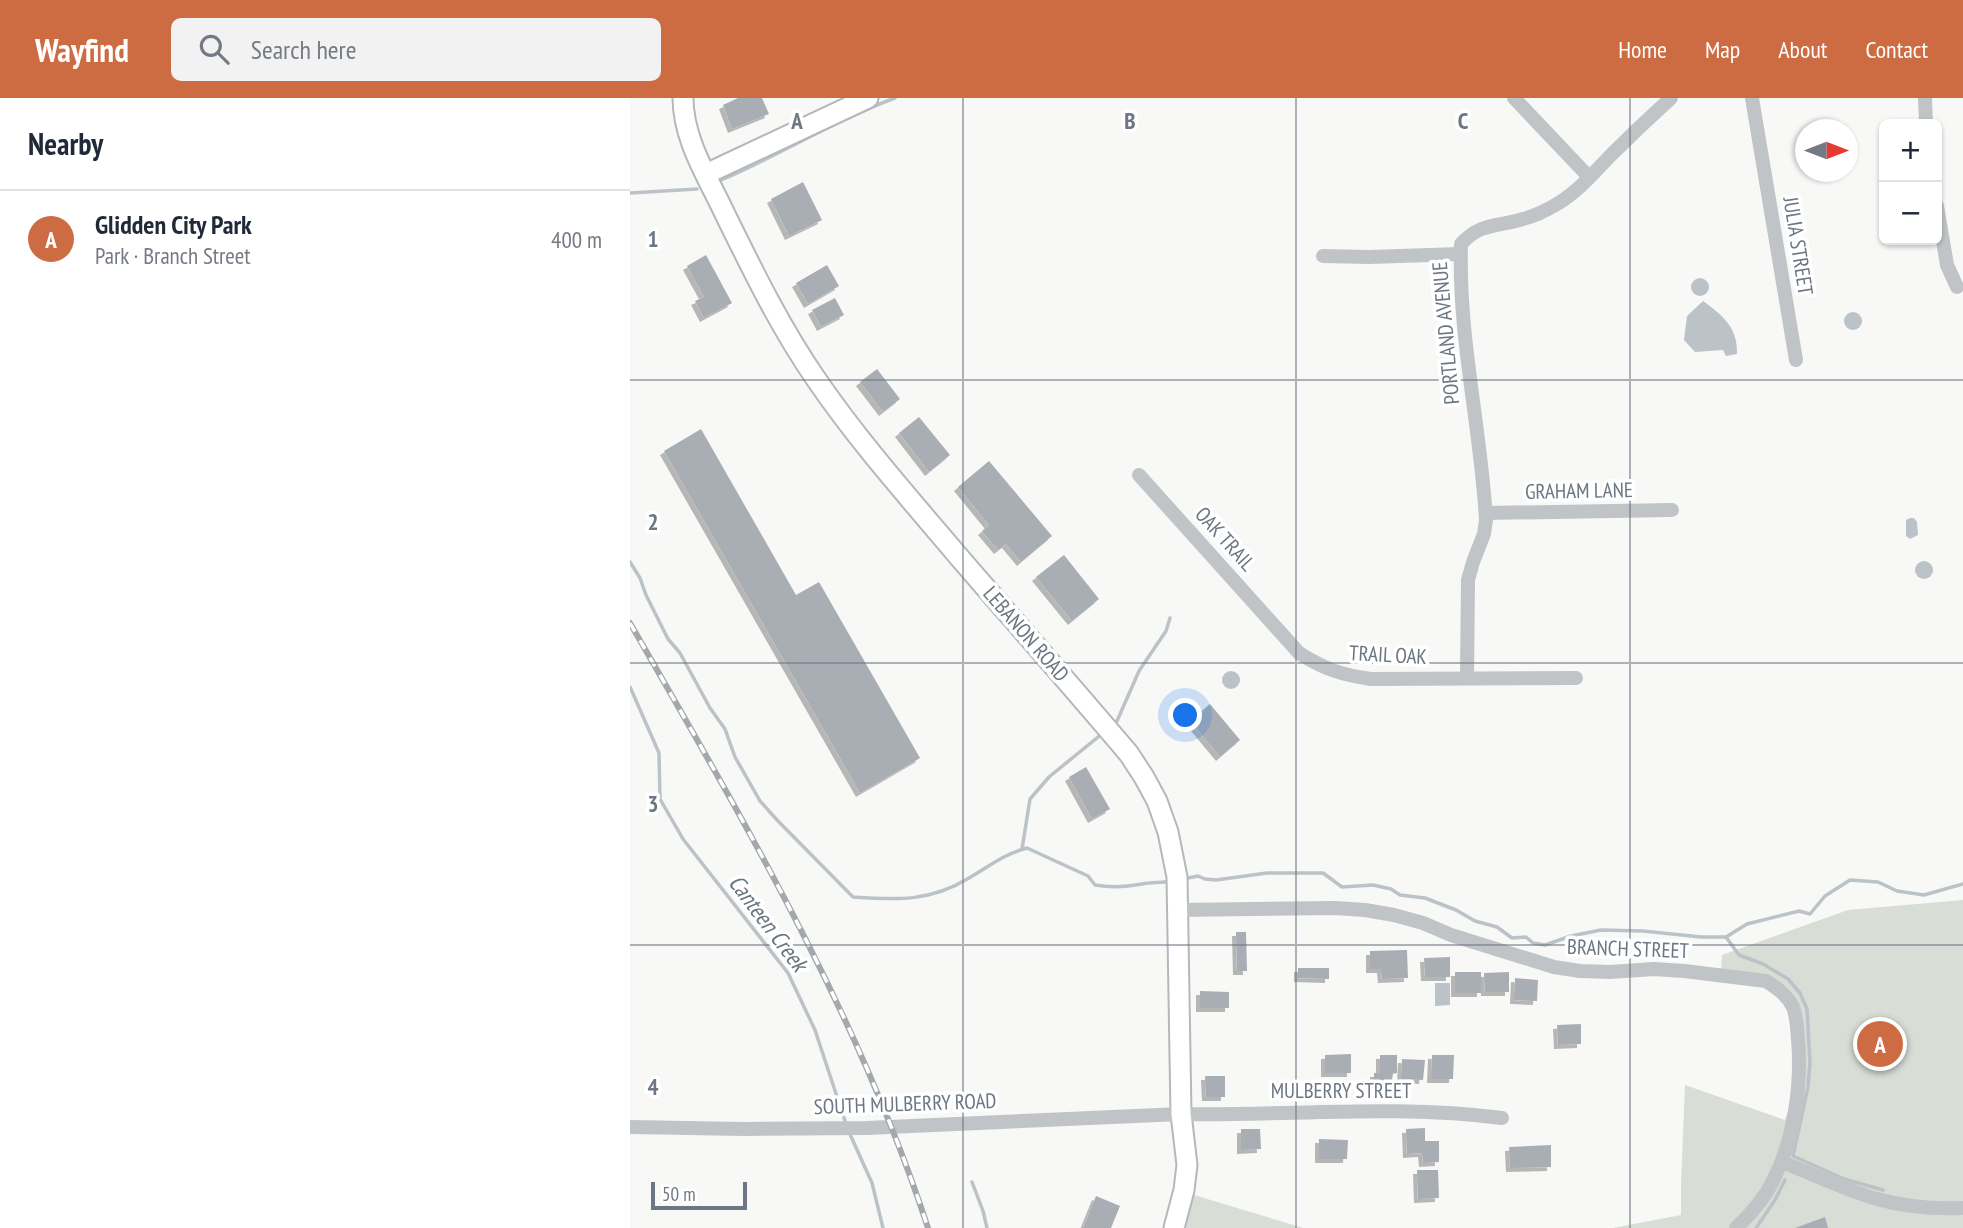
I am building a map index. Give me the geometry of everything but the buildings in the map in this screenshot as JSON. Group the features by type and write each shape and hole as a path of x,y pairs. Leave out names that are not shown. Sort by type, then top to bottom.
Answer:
{"street":[{"name":"LEBANON ROAD","path":"683,98 691,141 706,174 780,322 816,379 854,432 897,484 1129,754 1157,802 1168,832 1177,877 1181,1114 1187,1165 1184,1192 1174,1228"},
{"path":"706,174 868,98"},
{"path":"1514,98 1589,177"},
{"name":"PORTLAND AVENUE","path":"1467,678 1468,579 1484,534 1486,513 1471,393 1461,244 1480,228 1523,220 1544,211 1577,190 1671,98"},
{"name":"JULIA STREET","path":"1752,98 1796,360"},
{"path":"1926,98 1926,119"},
{"path":"1942,235 1947,265 1957,287"},
{"path":"1323,256 1460,254"},
{"name":"OAK TRAIL","path":"1139,475 1280,631"},
{"name":"GRAHAM LANE","path":"1486,513 1672,510"},
{"name":"TRAIL OAK","path":"1280,631 1299,653 1316,664 1347,676 1371,679 1467,678"},
{"path":"1467,678 1576,678"},
{"name":"BRANCH STREET","path":"1178,910 1365,910 1413,920 1554,967 1600,972 1654,969 1766,981 1777,988 1792,1007 1798,1033 1799,1076 1796,1107 1782,1162 1772,1184 1761,1201 1736,1228"},
{"name":"MULBERRY STREET","path":"1181,1114 1433,1112 1502,1118"},
{"name":"SOUTH MULBERRY ROAD","path":"630,1127 867,1128 1181,1114"},
{"path":"1782,1162 1876,1199 1942,1209 1963,1208"}],"shaded area":[{"path":"1696,278 1704,278 1709,287 1707,294 1696,296 1691,291 1691,283"},
{"path":"1703,301 1732,329 1737,354 1726,356 1723,350 1695,352 1684,340 1687,316"},
{"path":"1853,312 1859,315 1862,321 1859,327 1853,330 1847,327 1844,321 1847,315"},
{"path":"1910,518 1917,522 1918,535 1910,539 1906,536 1906,520"},
{"path":"1924,561 1930,564 1933,570 1930,576 1924,579 1918,576 1915,570 1918,564"},
{"path":"1227,671 1235,671 1240,680 1238,687 1227,689 1222,684 1222,676"},
{"path":"1963,900 1963,1228 1613,1228 1681,1215 1685,1085 1785,1120 1799,1076 1794,1011 1777,988 1721,975 1722,955 1848,910"},
{"path":"1435,983 1450,983 1450,1005 1435,1006"},
{"path":"1184,1192 1303,1228 1173,1228"}],"waterway":[{"path":"721,180 895,98"},
{"path":"630,193 697,189"},
{"path":"630,562 668,639 680,653 710,708 725,729 735,757 760,801 853,897 899,899 941,892 1003,857 1027,848 1088,876 1095,885 1119,887 1172,881"},
{"path":"1112,726 1117,721 1139,671 1166,631 1170,618"},
{"name":"Canteen Creek","path":"630,687 659,753 660,799 683,839 788,973 815,1030 846,1124"},
{"path":"1022,849 1030,799 1049,777 1103,733"},
{"path":"1183,879 1198,876 1216,880 1267,873 1323,873 1342,887 1373,885 1391,889 1400,895 1425,898 1475,921 1497,927 1512,938 1526,937 1533,943 1545,945 1601,930 1726,937 1747,924 1799,911 1810,914 1825,896 1850,880 1878,882 1897,891 1924,895 1963,884"},
{"path":"1726,937 1739,955 1763,964 1788,979 1800,993 1807,1009 1810,1062 1808,1087 1793,1156 1844,1179 1883,1190"},
{"name":"Canteen Creek","path":"849,1132 872,1183 883,1228"},
{"path":"1756,1228 1785,1180"},
{"path":"972,1182 987,1228"}],"railway":[{"path":"630,623 795,918 868,1070 900,1148 928,1228"}],"place":[{"name":"Glidden City Park","path":"1880,1044"}]}
